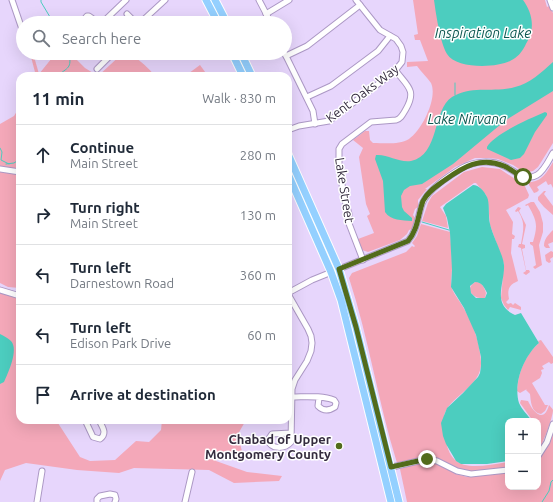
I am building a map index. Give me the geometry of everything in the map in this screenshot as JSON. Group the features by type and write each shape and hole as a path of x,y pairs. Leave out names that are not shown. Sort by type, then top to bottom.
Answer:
{"main road":[{"path":"206,0 214,16"},
{"path":"215,0 223,16"},
{"path":"235,60 241,72"},
{"path":"244,60 250,72"},
{"path":"292,163 339,269 356,327 387,468 391,502"},
{"path":"292,183 331,272 348,324 387,468 399,502"}],"street":[{"path":"12,0 18,16"},
{"path":"109,16 126,0"},
{"path":"259,0 266,14 290,0"},
{"name":"Kent Oaks Way","path":"292,129 299,126 327,122 332,119 396,71 402,62 403,50 399,42 380,30 356,0"},
{"path":"550,0 553,8"},
{"path":"147,16 161,1"},
{"path":"292,52 307,46 360,5"},
{"path":"307,97 331,86 378,51 390,36"},
{"path":"97,69 105,60"},
{"path":"289,60 314,113 315,124"},
{"name":"Lake Street","path":"363,260 348,221 349,214 344,197 339,165 339,150 342,144 371,122 396,120 402,115 408,104 411,93 396,71"},
{"path":"292,292 306,283 331,272 408,241 413,234 422,204 428,193 462,168 476,163 492,162 503,165 523,177 528,178 536,176 540,173 553,153"},
{"path":"0,169 16,171"},
{"path":"0,290 16,295"},
{"path":"292,301 308,329 312,343 307,361 293,386 292,397 319,398"},
{"path":"88,424 93,437 100,439 104,435 101,424"},
{"path":"291,424 291,442 288,446 273,446 269,444 268,440 272,434 291,433"},
{"path":"539,454 547,442 553,424"},
{"path":"387,468 427,459 437,461 457,471 471,474 505,470"},
{"path":"36,502 42,471"},
{"path":"185,502 192,472"},
{"path":"97,502 97,499 100,496 110,494 114,495 116,499 115,502"}],"shaded area":[{"path":"413,0 545,0 547,7 549,6 553,13 553,143 538,167 533,171 525,173 513,165 498,159 489,158 475,158 455,167 425,189 427,189 418,200 418,207 415,209 413,215 415,218 412,229 409,230 407,234 400,240 368,252 362,250 358,239 374,233 367,216 370,214 366,204 359,157 363,148 353,140 365,131 369,131 370,140 373,143 396,143 405,141 414,135 419,129 431,105 433,89 431,83 417,66 407,67 407,62 428,61 420,40 415,40 414,35 418,34"},
{"path":"32,60 35,60 38,72 35,72"},
{"path":"50,60 77,60 92,72 41,72"},
{"path":"115,60 139,60 151,72 102,72"},
{"path":"200,65 205,72 190,72"},
{"path":"16,113 16,288 8,287 0,283 0,124 14,116"},
{"path":"553,162 553,188 551,184 548,185 546,181 537,187 539,190 534,193 529,185 529,182 534,182 541,178"},
{"path":"482,167 500,169 521,183 523,182 529,195 528,198 506,210 513,222 512,234 515,236 514,239 512,239 511,253 518,281 509,288 509,299 506,302 513,305 515,303 521,307 521,310 510,307 508,310 501,298 504,264 490,225 486,195 476,183 440,207 446,216 448,228 422,221 432,196 464,172"},
{"path":"292,174 300,188 331,261 320,236 310,220 292,180"},
{"path":"546,191 544,194 553,206 553,215 538,200 538,197"},
{"path":"534,202 540,212 543,223 543,232 539,245 542,265 535,269 533,267 536,265 533,246 530,242 533,242 536,231 536,223 528,205 525,205"},
{"path":"518,207 521,208 519,211 521,215 518,211 515,211"},
{"path":"521,215 526,225 522,244 525,245 525,248 522,249 526,270 529,270 530,272 526,275 523,273 526,271 521,248 518,247 519,244 521,244 523,227"},
{"path":"421,224 450,232 452,289 467,313 478,340 481,362 478,376 468,388 451,403 445,412 444,424 447,447 452,456 458,462 466,465 475,466 505,462 505,467 472,472 456,469 443,461 430,457 397,463 349,278 352,273 406,252 412,246 415,246 412,243 417,236"},
{"path":"553,230 553,242 548,244 550,248 546,248 544,246 545,241"},
{"path":"551,251 553,252 553,257 550,259 551,262 549,263 546,261 545,255"},
{"path":"475,282 481,283 486,293 485,298 474,296 470,291 470,288"},
{"path":"339,286 353,323 378,430 374,421"},
{"path":"0,293 16,297 16,424 59,424 80,457 90,461 115,460 136,441 149,442 161,430 162,424 244,424 238,434 243,456 236,459 221,453 216,461 247,472 282,476 279,481 234,483 209,470 134,468 119,473 77,470 26,463 5,470 0,481"},
{"path":"541,340 553,357 553,363 551,364 549,362 542,366 544,369 541,370 542,373 540,378 532,383 545,405 548,405 545,411 541,414 533,409 530,394 526,390 527,389 520,393 517,391 523,365 530,353 539,343 538,341"},
{"path":"521,400 528,401 533,409 541,415 547,411 549,405 553,410 541,445 541,418 531,418 520,403"},
{"path":"553,431 553,502 407,502 400,469 423,462 441,465 456,474 467,477 505,472 505,490 541,490 541,454 548,445"}],"water":[{"name":"Inspiration Lake","path":"434,0 523,0 530,13 532,23 529,39 519,55 504,63 477,66 459,62 452,59 447,54 442,42"},
{"name":"Lake Nirvana","path":"553,62 553,91 506,120 453,164 422,184 410,186 404,190 401,196 402,207 404,211 412,218 412,221 397,220 387,215 385,212 383,181 375,159 376,155 407,161 420,157 427,150 441,112 446,103 452,97 467,91 507,89 520,85 535,77"},
{"path":"545,112 547,115 535,132 524,154 520,158 511,160 487,149 491,142 497,137 522,122"},
{"path":"473,185 479,187 487,197 490,224 504,265 501,293 503,305 515,315 521,313 539,343 524,362 517,387 519,403 530,418 505,418 505,461 487,464 461,464 456,461 443,436 441,423 447,408 478,377 480,373 481,357 476,335 464,308 451,287 452,270 450,233 443,208 446,204","holes":["475,282 479,283 487,293 485,298 476,298 471,293 470,286"]},
{"path":"0,334 11,341 14,350 8,373 4,382 0,384"}],"waterway":[{"path":"41,0 49,16"},
{"path":"62,72 68,67 70,60"},
{"path":"455,83 455,95"},
{"path":"0,148 2,152 1,160 9,164"},
{"path":"6,164 16,162"},
{"path":"422,222 449,230"},
{"path":"542,502 549,491 553,480"}],"place":[{"name":"Chabad of Upper Montgomery County","path":"339,446"}],"route":[{"path":"427,459 391,467 356,327 339,269 399,246 408,241 413,234 422,204 428,193 455,172 464,167 478,163 496,163 507,167 523,177"}]}
